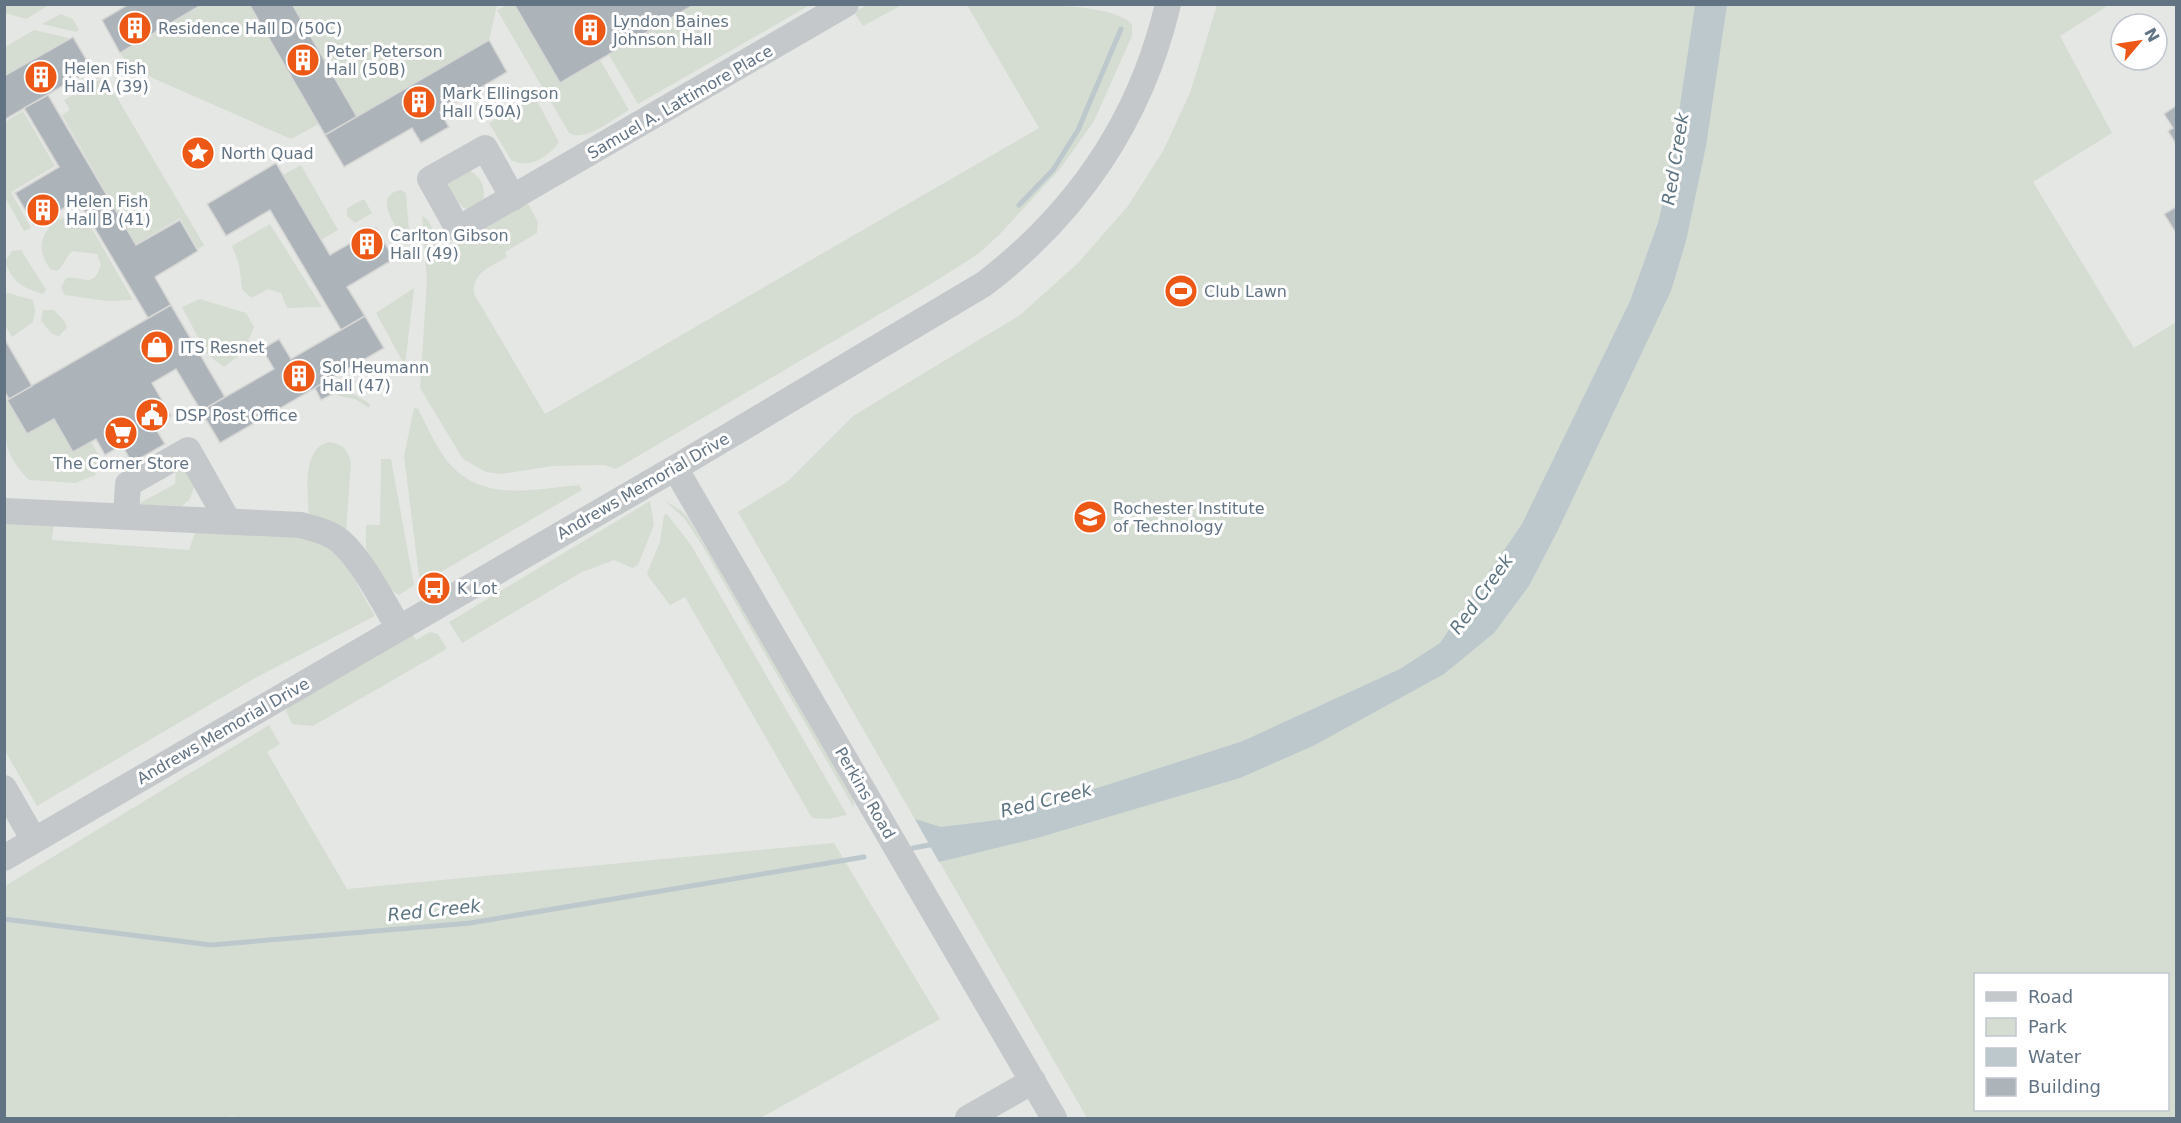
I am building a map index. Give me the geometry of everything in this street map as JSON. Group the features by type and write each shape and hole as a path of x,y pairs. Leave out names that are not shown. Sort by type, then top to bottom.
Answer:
{"street":[{"name":"Samuel A. Lattimore Place","path":"513,198 846,4"},
{"name":"Andrews Memorial Drive","path":"4,858 957,302 1028,249 1077,196 1118,135 1145,79 1164,6"},
{"path":"126,515 128,484 188,450 228,521"},
{"name":"Perkins Road","path":"675,468 1054,1119"},
{"path":"4,511 301,525 325,532 340,541 353,556 399,628"},
{"path":"4,788 34,840"},
{"path":"976,1117 1033,1081"}],"shaded area":[{"name":"Rochester Institute of Technology","path":"5,5 2176,5 2176,1118 5,1118"}],"green space":[{"path":"5,4 49,5 26,19 5,13"},
{"path":"203,5 249,5 319,124 291,139 130,68 120,53"},
{"path":"292,5 497,5 489,40 357,117"},
{"path":"507,5 514,5 560,83 600,60 629,110 592,132 583,135 569,133 497,10"},
{"path":"695,5 810,5 638,104 609,55"},
{"path":"867,5 902,5 863,26 854,12"},
{"path":"967,5 1080,7 1120,16 1132,24 1132,36 1094,121 1060,169 999,235 978,254 616,469 604,465 552,466 501,474 486,472 463,459 420,388 427,279 422,216 427,219 446,251 528,204 538,222 537,233 505,252 507,257 479,275 474,294 545,414 1039,128"},
{"path":"1217,5 2109,5 2060,36 2112,133 2033,182 2134,348 2176,322 2176,1118 1087,1118 738,512 787,482 853,416 1020,315 1078,263 1128,206 1163,151 1190,93"},
{"path":"61,14 73,19 79,30 76,32 42,24"},
{"path":"34,30 69,38 5,76 5,47"},
{"path":"101,79 106,79 204,245 198,249 180,218 136,244 62,115 70,110 64,100"},
{"path":"529,100 537,101 559,142 544,157 525,164 511,160 489,123"},
{"path":"23,111 55,166 11,192 31,228 24,231 5,197 5,122"},
{"path":"301,165 338,230 321,240 283,175"},
{"path":"463,168 474,173 481,180 484,190 483,202 476,207 465,209 450,191 448,182"},
{"path":"401,190 406,193 410,244 406,243 397,229 387,205 392,193"},
{"path":"364,199 372,213 355,223 347,216 347,208"},
{"path":"68,217 87,220 133,300 107,301 65,295 61,288 66,278 91,280 95,277 101,264 97,254 73,251 57,271 50,269 43,255 43,238 56,220"},
{"path":"270,224 322,307 287,308 281,293 268,289 251,298 242,289 239,264 232,246"},
{"path":"21,250 46,290 43,294 19,283 8,269 5,262 12,251"},
{"path":"414,288 405,366 376,313"},
{"path":"4,292 33,300 35,311 33,322 12,337 5,325"},
{"path":"200,299 246,313 254,327 244,351 224,367 207,354 182,307"},
{"path":"43,310 54,310 65,322 67,328 59,336 52,334 41,321"},
{"path":"336,392 354,394 370,404 369,408 355,399 339,396"},
{"path":"7,400 27,434 54,419 91,442 103,462 93,469 96,475 75,483 29,480 9,453 5,435 4,402"},
{"path":"414,408 418,409 448,462 462,475 477,483 509,490 579,485 582,490 420,584 404,456"},
{"path":"329,442 344,448 351,462 346,532 309,518 308,473 310,462 320,446"},
{"path":"381,459 391,459 414,585 399,595 390,589 366,549 366,525 380,525"},
{"path":"183,464 194,487 190,499 182,506 140,505 175,484 176,466"},
{"path":"664,500 683,512 689,519 853,796 854,808 702,545 684,518"},
{"path":"650,501 654,525 638,565 632,568 614,560 582,572 462,643 449,622"},
{"path":"667,514 691,545 847,815 828,819 812,818 685,597 670,605 648,576 647,573 660,542 664,515"},
{"path":"4,521 54,523 52,540 189,550 196,529 286,533 304,536 319,540 336,553 349,570 375,616 257,677 37,806 5,751"},
{"path":"430,632 438,634 446,647 445,650 313,726 292,724 286,711 289,706 412,634 416,640"},
{"path":"269,725 280,744 267,752 347,889 834,843 940,1019 760,1118 236,1118 234,1116 216,1118 5,1118 5,886"}],"water":[{"path":"1695,5 1727,5 1706,146 1686,241 1671,291 1558,530 1529,586 1494,633 1444,674 1313,746 1240,778 1037,838 939,862 915,819 941,827 998,820 1243,741 1400,669 1440,643 1522,524 1630,301 1659,220 1674,145"}],"building":[{"name":"Residence Hall D (50C)","path":"129,4 203,4 120,53 102,20"},
{"name":"Peter Peterson Hall (50B)","path":"249,4 292,4 357,117 325,135"},
{"name":"Lyndon Baines Johnson Hall","path":"514,4 695,4 560,83"},
{"name":"Helen Fish Hall A (39)","path":"73,37 92,69 4,120 4,76"},
{"name":"Mark Ellingson Hall (50A)","path":"489,40 507,72 440,112 449,127 421,143 412,128 344,167 325,135"},
{"name":"Helen Fish Hall B (41)","path":"48,95 136,245 180,220 198,251 155,277 171,305 148,318 78,200 34,225 15,193 59,167 24,108"},
{"path":"2176,106 2176,144 2168,131 2173,128 2164,114"},
{"name":"Carlton Gibson Hall (49)","path":"276,163 330,255 376,228 394,259 347,287 365,316 341,330 270,210 226,236 207,204"},
{"path":"2176,207 2176,233 2164,214"},
{"path":"171,305 225,397 201,411 176,369 152,383 171,416 154,426 165,444 132,463 122,445 105,455 96,439 73,452 54,419 27,434 7,400"},
{"name":"Sol Heumann Hall (47)","path":"365,316 384,348 220,443 201,411 274,369 262,349 279,339 291,359"},
{"path":"4,338 32,386 9,399 4,391"},
{"path":"324,382 331,395 321,400 315,388"}],"waterway":[{"path":"1019,205 1053,170 1078,130 1121,29"},
{"name":"Red Creek","path":"913,848 935,844"},
{"name":"Red Creek","path":"4,919 211,945 470,923 864,857"}],"place":[{"name":"Residence Hall D (50C)","path":"135,28"},
{"name":"Lyndon Baines Johnson Hall","path":"590,30"},
{"name":"Peter Peterson Hall (50B)","path":"303,60"},
{"name":"Helen Fish Hall A (39)","path":"41,77"},
{"name":"Mark Ellingson Hall (50A)","path":"419,102"},
{"name":"North Quad","path":"198,153"},
{"name":"Helen Fish Hall B (41)","path":"43,210"},
{"name":"Carlton Gibson Hall (49)","path":"367,244"},
{"name":"Club Lawn","path":"1181,291"},
{"name":"ITS Resnet","path":"157,347"},
{"name":"Sol Heumann Hall (47)","path":"299,376"},
{"name":"DSP Post Office","path":"152,415"},
{"name":"The Corner Store","path":"121,433"},
{"name":"Rochester Institute of Technology","path":"1090,517"},
{"name":"K Lot","path":"434,588"}]}
